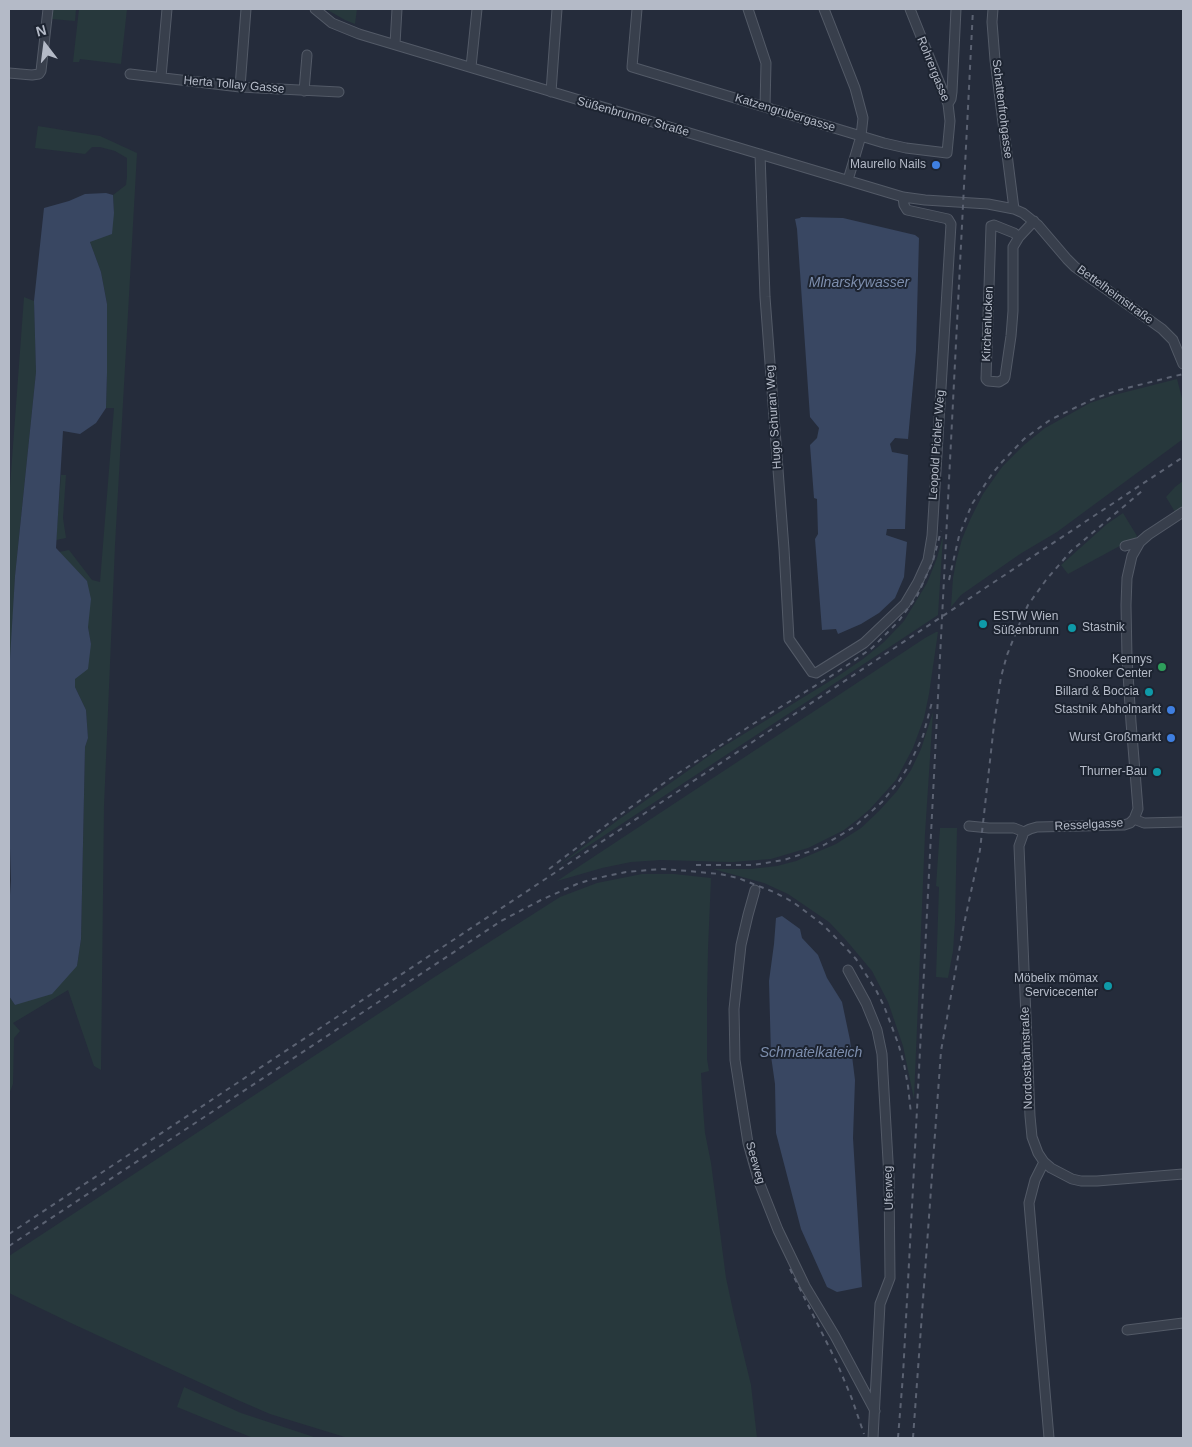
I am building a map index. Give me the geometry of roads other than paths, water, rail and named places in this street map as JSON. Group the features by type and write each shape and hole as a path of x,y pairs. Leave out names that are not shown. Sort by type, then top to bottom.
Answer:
{"street":[{"path":"9,73 32,75 39,74 41,71 48,9"},
{"path":"161,77 167,9"},
{"path":"240,87 246,9"},
{"name":"Süßenbrunner Straße","path":"316,9 332,23 359,34 551,92 903,197 959,203"},
{"path":"395,44 397,9"},
{"path":"471,67 476,9"},
{"path":"551,92 557,9"},
{"name":"Katzengrubergasse","path":"638,9 632,67 861,136 906,148 940,152"},
{"path":"748,9 766,62 765,107"},
{"path":"824,9 855,88 863,118 861,136 848,180"},
{"name":"Rohrergasse","path":"910,9 948,104 950,121 947,153 940,152"},
{"path":"948,104 952,92 956,9"},
{"name":"Schattenfrohgasse","path":"993,9 992,22 995,60 1014,209"},
{"path":"304,91 307,55"},
{"name":"Herta Tollay Gasse","path":"130,74 240,87 338,92"},
{"name":"Hugo Schuran Weg","path":"760,154 765,297 789,640 812,672"},
{"name":"Leopold Pichler Weg","path":"812,672 816,673 864,643 905,604 928,560 933,510 951,224 948,219 907,210 903,197"},
{"name":"Bettelheimstraße","path":"959,203 1000,205 1014,209 1034,221 1075,267 1162,329 1173,340 1183,364"},
{"path":"1018,237 1034,221"},
{"name":"Kirchenlucken","path":"994,224 1014,233 1018,237 1012,253 1013,311 1005,377 999,382 988,381 986,379 992,226 994,224"},
{"path":"1173,340 1182,338"},
{"path":"1134,819 1138,809 1130,705 1126,605 1128,570 1132,556 1140,542 1183,512"},
{"path":"1125,546 1140,542"},
{"name":"Resselgasse","path":"1024,832 1030,828 1037,827 1124,825 1134,819 1144,824 1183,822"},
{"path":"968,826 1014,828 1024,832"},
{"name":"Nordostbahnstraße","path":"1024,832 1019,846 1030,1116 1034,1144 1038,1153 1048,1165"},
{"name":"Seeweg","path":"755,890 741,946 734,1017 735,1060 748,1143 759,1182 781,1238 805,1286 835,1336 875,1412"},
{"name":"Uferweg","path":"848,970 866,1003 877,1030 882,1054 889,1178 890,1278 880,1304 873,1438"},
{"path":"1049,1438 1029,1202 1035,1180 1048,1165 1072,1179 1090,1182 1183,1174"},
{"path":"1127,1330 1183,1324"}],"water":[{"path":"106,193 113,195 112,234 90,242 101,272 107,304 106,408 96,423 80,434 63,431 56,548 87,581 91,599 88,627 91,644 88,669 75,679 75,687 86,710 88,738 85,747 81,939 77,966 52,994 15,1005 9,996 11,880 9,675 15,576 36,372 34,301 44,208 85,194"},
{"name":"Mlnarskywasser","path":"801,217 843,218 915,235 919,238 916,351 908,439 895,438 890,444 892,452 908,455 905,529 887,529 886,535 907,542 904,577 895,598 879,613 861,624 838,634 836,629 822,630 815,539 818,534 817,499 814,498 810,445 817,438 819,428 810,417 795,219"},
{"name":"Schmatelkateich","path":"782,916 800,929 802,938 818,955 827,978 842,1002 850,1040 855,1080 853,1138 862,1287 837,1292 827,1287 801,1229 776,1133 769,981 776,918"}],"railway":[{"path":"898,1438 913,1188 973,9"},
{"path":"949,580 959,536 972,504 992,474 1024,439 1050,420 1093,399 1119,390 1183,374"},
{"path":"9,1234 1183,457"},
{"path":"913,1438 941,1051 963,929 980,850 1001,677 1007,655 1021,620 1028,605 1046,580 1071,551 1142,491"},
{"path":"549,869 671,778 872,648 898,622 917,596 933,561 941,531"},
{"path":"696,865 753,865 784,860 824,845 854,827 882,802 908,767 923,736 932,702"},
{"path":"9,1246 501,921 577,884 626,872 661,869 720,874 738,878 774,892 793,902 822,924 856,959 884,1006 904,1064 911,1114"},
{"path":"790,1269 837,1363 864,1434"}],"place":[{"name":"Maurello Nails","path":"936,165"},
{"name":"ESTW Wien Süßenbrunn","path":"983,624"},
{"name":"Stastnik","path":"1072,628"},
{"name":"Kennys Snooker Center","path":"1162,667"},
{"name":"Billard & Boccia","path":"1149,692"},
{"name":"Stastnik Abholmarkt","path":"1171,710"},
{"name":"Wurst Großmarkt","path":"1171,738"},
{"name":"Thurner-Bau","path":"1157,772"},
{"name":"Möbelix mömax Servicecenter","path":"1108,986"}]}
